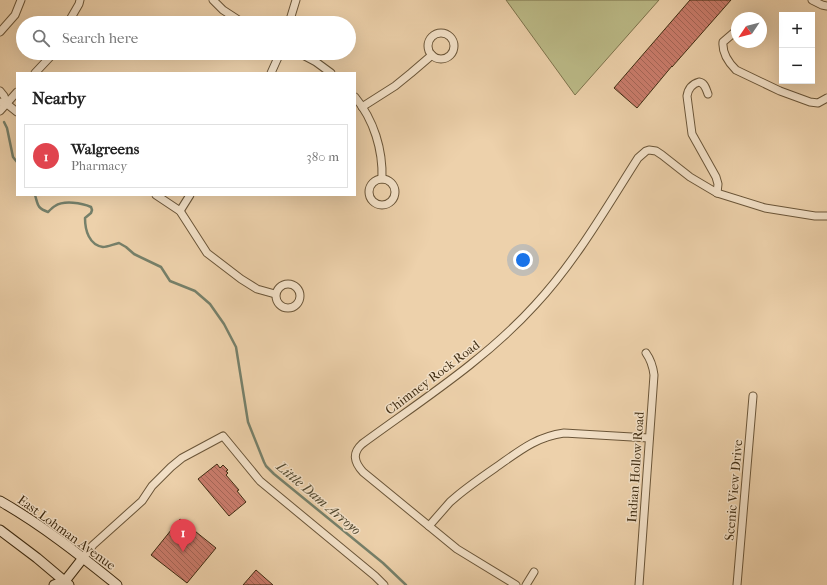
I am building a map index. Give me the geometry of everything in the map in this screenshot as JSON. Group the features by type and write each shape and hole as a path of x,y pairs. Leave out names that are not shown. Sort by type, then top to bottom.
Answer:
{"main road":[{"name":"East Lohman Avenue","path":"0,501 43,528 117,585"},
{"path":"0,530 32,554 66,584"},
{"path":"66,584 82,558"},
{"path":"54,585 66,584"}],"street":[{"path":"0,32 16,15 21,0"},
{"path":"72,16 80,0"},
{"path":"213,0 223,10 232,16"},
{"path":"291,16 296,0"},
{"path":"812,0 827,6"},
{"path":"731,35 723,42 723,47 730,64 736,70 780,91 810,102 818,103 827,98"},
{"path":"362,107 395,86 432,55"},
{"path":"36,72 47,60"},
{"path":"271,72 277,60"},
{"path":"312,60 331,72"},
{"path":"708,94 706,88 699,82 691,87 687,96 692,134 716,177 718,184 717,193 765,208 815,216 827,216"},
{"path":"0,92 4,96 0,111"},
{"path":"3,103 16,93"},
{"path":"356,98 371,124 378,144 382,164 382,179"},
{"path":"3,103 16,111"},
{"name":"Chimney Rock Road","path":"516,585 457,549 360,469 356,460 358,448 468,367 522,320 568,265 638,158 643,153 649,150 659,153 690,177 717,193"},
{"path":"158,196 180,211 207,253 241,279 257,289 275,294"},
{"path":"180,211 189,196"},
{"name":"Indian Hollow Road","path":"639,585 654,371 646,353"},
{"name":"Scenic View Drive","path":"738,585 753,396"},
{"path":"429,526 457,496 523,448 540,438 564,433 649,438"},
{"path":"82,558 93,545 142,501 152,486 182,458 223,436 260,481 384,585"},
{"path":"526,585 534,572"}],"shaded area":[{"path":"506,0 659,0 575,95"}],"building":[{"path":"690,0 731,0 637,108 614,88"},
{"path":"217,464 220,468 223,465 228,470 226,471 228,473 226,475 239,490 237,491 246,502 229,516 198,479"},
{"path":"180,519 216,548 187,583 151,555"},
{"path":"256,570 273,585 243,585"}],"waterway":[{"name":"Little Dam Arroyo","path":"4,122 7,128 13,157 16,161"},
{"name":"Little Dam Arroyo","path":"35,196 38,206 48,212 54,206 63,203 78,203 91,207 91,213 85,218 85,223 87,232 94,243 103,247 119,243 134,254 161,267 170,281 195,291 210,304 224,324 236,347 248,422 266,466 383,563 406,585"}],"place":[{"name":"Walgreens","path":"183,552"}]}
